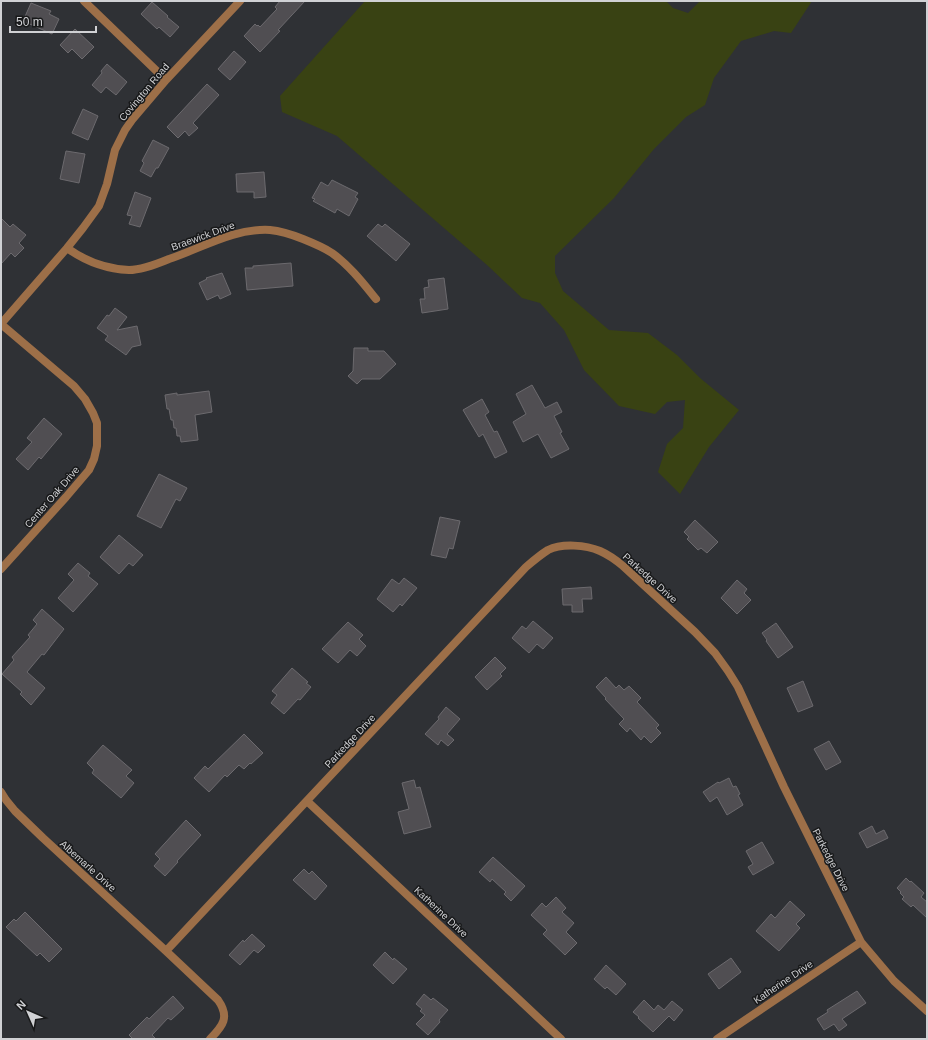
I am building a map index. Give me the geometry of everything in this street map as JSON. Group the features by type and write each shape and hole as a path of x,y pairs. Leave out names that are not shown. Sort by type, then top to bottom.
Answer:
{"street":[{"path":"84,1 166,80"},
{"name":"Covington Road","path":"1,324 67,248 99,206 107,184 115,150 132,120 166,80 240,1"},
{"name":"Braewick Drive","path":"67,248 76,254 105,267 130,270 174,258 226,236 269,230 278,231 323,247 352,271 376,299"},
{"name":"Center Oak Drive","path":"1,324 74,386 85,399 93,413 97,422 98,434 98,446 89,470 1,569"},
{"name":"Parkedge Drive","path":"166,950 515,578 534,560 549,550 556,547 576,546 599,550 614,558 695,632 715,653 738,687 784,787 861,942 894,981 927,1011"},
{"name":"Albemarle Drive","path":"1,792 15,811 42,838 166,950 218,1000 223,1006 224,1021 210,1039"},
{"name":"Katherine Drive","path":"307,800 561,1039"},
{"name":"Katherine Drive","path":"717,1039 861,942"}],"green space":[{"path":"365,1 666,1 673,8 688,13 700,1 812,1 791,33 774,31 741,41 714,78 705,105 686,117 654,149 614,198 555,256 555,273 563,291 609,330 648,333 677,355 700,378 739,410 709,447 680,494 658,472 667,444 683,428 685,400 667,402 655,414 619,406 584,370 564,330 540,303 522,298 487,265 337,136 282,112 280,96"}],"building":[{"path":"280,1 305,1 260,52 244,36 255,24 260,27 277,9 275,7"},
{"path":"152,2 179,27 170,37 159,27 157,29 141,14"},
{"path":"31,3 51,11 49,14 59,19 52,34 23,21"},
{"path":"75,29 94,47 82,59 72,49 68,53 60,45"},
{"path":"234,51 246,62 230,80 218,69"},
{"path":"107,64 127,82 116,95 106,87 101,93 92,85"},
{"path":"207,84 219,95 193,123 198,128 189,136 185,131 178,138 167,127"},
{"path":"83,109 98,116 88,140 72,133"},
{"path":"153,140 169,148 158,168 156,168 151,177 140,171 144,163 142,161"},
{"path":"66,151 85,154 79,183 60,179"},
{"path":"264,172 266,197 254,198 254,192 237,192 236,174"},
{"path":"332,180 358,193 355,197 358,199 349,216 337,209 335,213 313,201 315,199 312,198 321,182 328,186"},
{"path":"135,192 151,198 140,227 129,224 132,216 127,215"},
{"path":"1,218 10,227 13,224 26,235 19,243 24,248 15,257 11,253 1,264"},
{"path":"378,224 382,227 385,224 410,244 396,261 367,236"},
{"path":"291,263 293,286 247,290 245,268"},
{"path":"222,273 231,294 220,299 218,295 207,300 199,283 207,279 206,278"},
{"path":"444,278 448,309 422,313 420,299 425,299 424,288 429,287 428,280"},
{"path":"115,308 127,317 117,330 137,326 141,345 132,347 126,355 105,340 108,336 97,328 107,315 109,316"},
{"path":"354,348 368,348 368,351 384,351 396,364 380,379 362,379 357,384 348,376 353,371"},
{"path":"532,385 545,408 557,402 562,412 554,416 562,432 560,433 569,449 551,458 538,434 523,442 513,422 526,414 516,394"},
{"path":"209,391 212,412 195,415 198,440 181,442 180,436 177,436 176,428 174,428 173,420 171,420 169,409 167,409 165,395"},
{"path":"482,399 489,412 485,415 494,432 497,431 507,452 495,458 483,434 479,437 463,410"},
{"path":"44,418 62,434 41,459 39,457 28,470 16,459 32,442 27,438"},
{"path":"159,474 187,488 180,501 176,499 161,528 137,516"},
{"path":"440,517 460,521 453,549 449,548 446,558 431,555"},
{"path":"695,520 718,542 707,553 701,548 698,550 687,539 689,537 684,532"},
{"path":"119,535 143,555 133,566 129,563 119,574 100,557"},
{"path":"78,563 90,573 88,576 98,584 73,612 58,598 74,580 68,574"},
{"path":"404,578 417,588 402,606 400,604 393,612 377,599 392,579 399,584"},
{"path":"737,580 747,589 744,593 751,600 737,614 721,598"},
{"path":"591,587 592,599 582,599 583,612 572,612 572,605 563,605 562,589"},
{"path":"42,609 64,629 44,655 42,654 27,672 45,688 31,705 20,694 22,692 2,674 14,660 12,657 30,637 28,635 37,624 33,620"},
{"path":"533,621 553,638 543,649 537,644 529,653 512,638 522,626 526,629"},
{"path":"348,622 363,635 359,639 366,646 357,656 350,650 338,663 322,649"},
{"path":"776,623 793,647 778,658 762,633"},
{"path":"495,657 506,668 500,674 502,676 487,690 475,677"},
{"path":"292,668 308,682 306,683 311,687 300,700 298,699 284,714 271,703 277,695 272,691"},
{"path":"606,677 616,688 619,685 624,690 629,686 641,698 637,702 659,725 656,728 661,733 651,743 644,736 641,740 630,728 627,732 619,724 624,719 596,687"},
{"path":"803,681 813,706 798,712 787,688"},
{"path":"446,707 460,719 447,734 454,740 448,746 441,740 438,745 425,734 439,719 438,717"},
{"path":"244,734 263,753 244,769 239,765 227,777 225,775 209,792 194,778 205,766 208,769"},
{"path":"829,741 841,762 826,770 814,749"},
{"path":"103,745 132,770 126,776 134,783 121,798 92,773 94,770 87,763"},
{"path":"729,778 733,787 736,786 740,794 738,795 743,805 727,815 717,797 710,802 703,792 718,782 719,783"},
{"path":"414,780 416,788 420,787 431,827 404,834 398,812 409,809 402,783"},
{"path":"186,820 201,835 165,876 154,866 160,859 155,854"},
{"path":"872,826 876,834 884,830 888,838 867,848 859,833"},
{"path":"762,842 774,863 753,875 748,867 753,864 746,851"},
{"path":"493,857 525,886 511,901 504,894 506,892 492,879 490,882 479,872"},
{"path":"304,869 309,874 312,871 327,886 315,900 293,880"},
{"path":"906,878 924,893 921,897 927,902 927,918 913,905 911,907 902,899 904,897 897,888"},
{"path":"556,897 566,908 562,912 574,923 566,932 577,943 565,955 543,934 547,930 531,915 542,903 546,907"},
{"path":"790,901 805,915 796,924 800,928 779,951 756,931 771,914 775,918"},
{"path":"25,912 62,949 49,962 40,953 37,956 6,927 14,919 16,921"},
{"path":"252,934 265,946 258,953 254,950 240,965 229,955 243,940 244,942"},
{"path":"385,952 393,960 394,958 407,969 393,984 373,965"},
{"path":"731,958 741,972 719,989 708,974"},
{"path":"606,965 626,984 616,995 607,987 605,989 594,979"},
{"path":"857,991 866,1003 842,1019 847,1025 839,1031 834,1024 824,1030 817,1019 828,1012 827,1010"},
{"path":"424,994 431,1000 433,998 448,1010 439,1020 440,1022 428,1035 416,1024 425,1015 420,1011 422,1009 416,1004"},
{"path":"173,996 184,1008 171,1020 168,1018 152,1035 156,1039 133,1039 129,1035 147,1017 149,1019"},
{"path":"644,1000 654,1010 658,1005 664,1010 672,1001 683,1010 674,1021 669,1016 653,1032 633,1012"}]}
